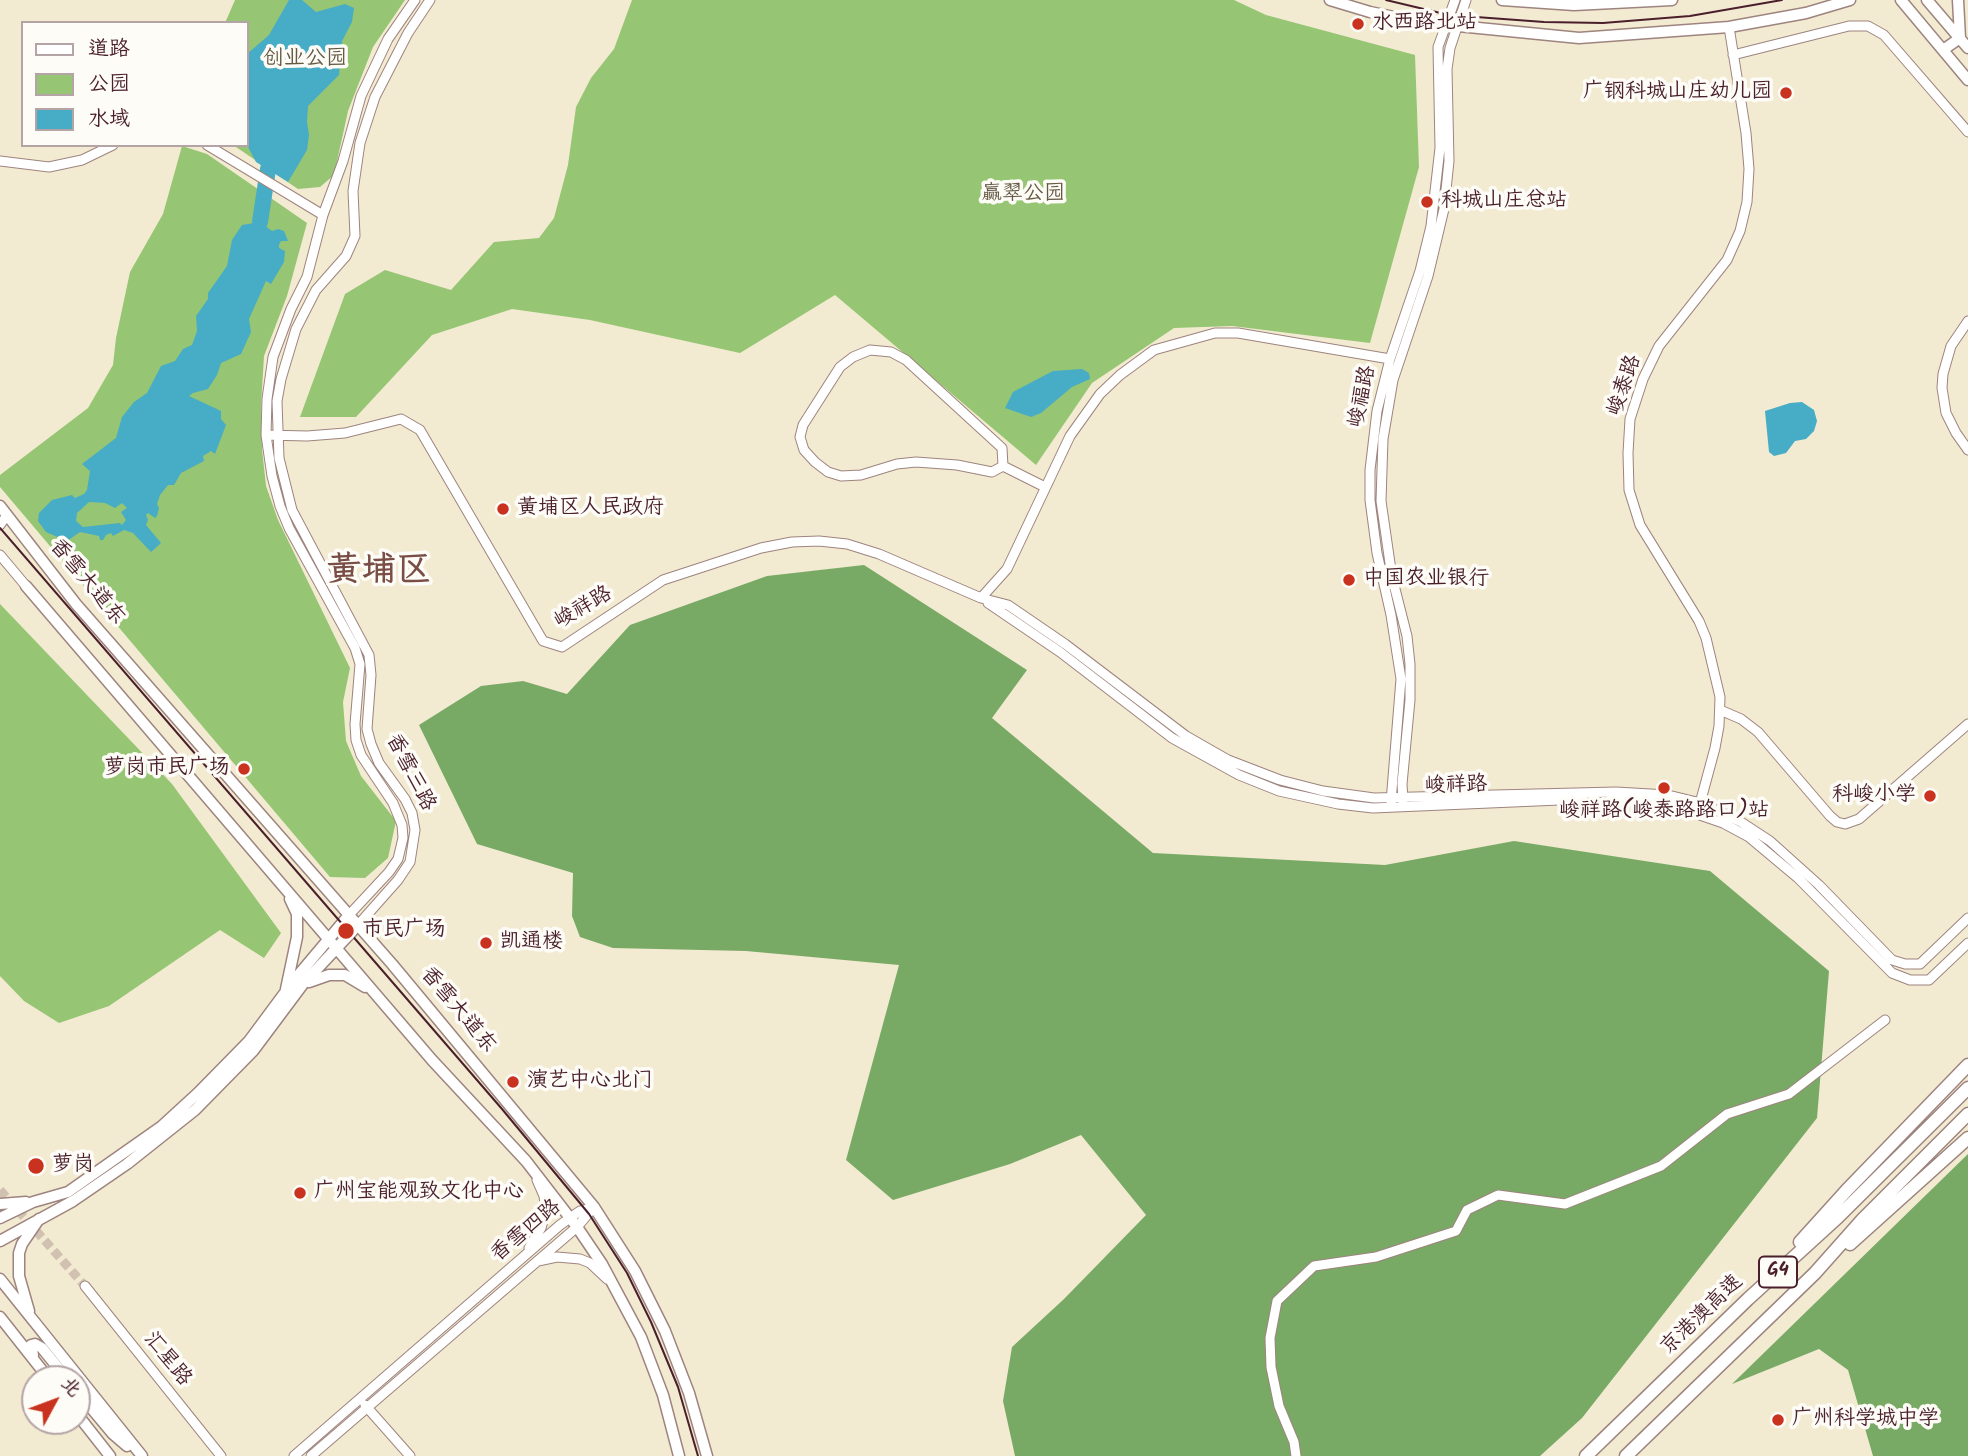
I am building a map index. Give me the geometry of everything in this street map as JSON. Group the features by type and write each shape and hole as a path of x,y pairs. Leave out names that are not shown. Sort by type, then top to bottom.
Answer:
{"highway":[{"path":"1748,1299 1847,1190 1968,1065"},
{"name":"京港澳高速","path":"1587,1456 1748,1299 1838,1217 1968,1088"},
{"name":"G4","path":"1626,1456 1815,1273 1863,1219 1968,1114"},
{"path":"1815,1273 1968,1138"}],"main road":[{"path":"1330,0 1370,12 1451,26 1578,38 1729,27 1806,13 1850,0"},
{"path":"1502,0 1574,5 1672,0"},
{"path":"1901,0 1968,80"},
{"path":"1927,0 1968,48"},
{"path":"1958,0 1960,38"},
{"path":"1943,50 1960,38"},
{"name":"香雪大道东","path":"2,513 76,604 358,925 594,1207 635,1271 664,1331 685,1383 707,1456"},
{"path":"26,586 432,1060 526,1161 574,1222 620,1294 657,1376 679,1456"},
{"path":"279,882 292,902 298,922 296,946 285,992"},
{"name":"香雪三路","path":"0,1241 73,1201 127,1164 195,1110 253,1051 333,943 349,915"},
{"name":"香雪三路","path":"0,1218 33,1202 68,1192 162,1126 206,1086 249,1041 285,992 333,943 358,925"},
{"path":"303,985 329,975 345,975 361,982 381,1001"},
{"path":"0,1204 33,1202"},
{"path":"32,1319 19,1276 19,1253 22,1244 41,1217"},
{"path":"0,1279 141,1456"},
{"path":"3,1321 37,1365"},
{"path":"38,1365 30,1349 32,1344 42,1348 56,1365"},
{"path":"91,1408 113,1434 141,1456"},
{"path":"91,1432 110,1456"}],"street":[{"name":"香雪三路","path":"349,915 398,859 403,838 402,825 393,803 360,755 355,724 360,664 355,648 289,528 272,476 266,435 268,379 273,357 291,309 307,277 323,215 343,161 361,96 388,39 415,0"},
{"name":"香雪三路","path":"358,925 398,880 410,862 415,844 414,822 405,799 379,763 370,744 367,729 371,675 369,655 292,510 283,481 277,436 281,379 296,329 316,290 346,257 355,236 354,191 360,143 375,97 398,50 430,0"},
{"name":"峻福路","path":"1403,802 1410,664 1407,636 1385,532 1381,501 1382,450 1393,380 1428,276 1444,209 1449,161 1447,69 1455,0"},
{"name":"峻福路","path":"1391,803 1401,679 1375,540 1370,500 1370,470 1377,411 1390,359 1420,271 1431,226 1440,148 1438,47 1466,0"},
{"path":"1733,55 1849,26 1868,26 1884,35 1968,132"},
{"name":"峻泰路","path":"1697,813 1716,748 1720,697 1699,621 1640,525 1629,490 1628,453 1630,419 1643,379 1660,346 1727,260 1740,231 1747,202 1749,169 1746,133 1729,27"},
{"path":"0,161 49,167 82,160 109,147"},
{"path":"210,147 323,215"},
{"path":"1968,321 1951,346 1942,388 1946,414 1968,450"},
{"path":"981,598 1007,569 1070,436 1100,394 1154,350 1215,333 1238,333 1390,359"},
{"path":"870,350 891,352 906,360 1002,448 1003,466 992,472 916,462 897,464 861,475 841,476 828,472 815,462 804,450 800,437 803,425 840,367 853,357 870,350"},
{"name":"峻祥路","path":"266,435 345,433 401,419 420,430 543,641 562,646 663,580 761,548 792,542 847,544 879,554 981,598 1060,652 1150,722 1210,761 1259,783 1302,797 1338,804 1616,792 1668,795 1701,803 1741,822 1791,858 1892,960 1905,964 1920,964 1968,918"},
{"path":"1003,466 1045,487"},
{"path":"0,525 2,513"},
{"path":"0,555 26,586"},
{"path":"0,567 26,586"},
{"path":"1720,710 1741,719 1758,732 1830,816 1845,824 1859,819 1968,724"},
{"name":"峻祥路","path":"1403,802 1612,798 1668,804 1697,813 1749,838 1773,856 1824,902 1892,973 1910,980 1929,980 1968,943"},
{"path":"1296,1456 1294,1442 1279,1406 1271,1367 1270,1338 1277,1301 1314,1266 1376,1257 1456,1231 1466,1210 1498,1195 1565,1203 1661,1166 1727,1114 1789,1094 1885,1020"},
{"path":"525,1255 541,1228 546,1211 541,1186 526,1161"},
{"name":"香雪四路","path":"311,1456 536,1262 574,1222 580,1211 594,1207"},
{"name":"香雪四路","path":"294,1456 525,1255 574,1222"},
{"path":"536,1262 557,1257 580,1259 601,1271 620,1294"},
{"name":"汇星路","path":"85,1286 220,1456"},
{"path":"360,1399 410,1456"}],"green space":[{"name":"创业公园","path":"235,0 405,0 373,47 348,111 334,175 320,187 298,189 236,147 248,147 248,21 226,21"},
{"name":"赢翠公园","path":"632,0 1234,0 1266,15 1415,55 1419,167 1370,343 1232,326 1174,328 1092,383 1036,465 835,295 740,353 590,320 512,309 432,335 356,417 300,417 345,294 385,270 451,290 494,242 539,238 554,218 568,165 576,107 591,78 614,49"},
{"name":"市民广场","path":"182,147 185,147 207,154 307,223 287,296 264,356 262,449 266,486 278,520 350,668 343,702 346,741 361,776 396,821 388,858 365,878 330,877 0,487 0,475 88,408 113,365 130,272 163,214"},
{"path":"864,565 1027,670 992,718 1153,853 1385,865 1514,841 1710,871 1829,971 1817,1118 1582,1418 1540,1456 1015,1456 1003,1401 1012,1347 1064,1299 1146,1215 1081,1135 1010,1164 893,1200 846,1160 899,965 746,951 613,948 580,937 572,916 573,873 477,844 419,725 481,686 523,681 567,694 630,625 767,576"},
{"path":"0,604 172,784 281,933 264,958 220,930 109,1006 59,1023 24,1001 0,976"},
{"path":"1968,1154 1968,1456 1873,1456 1848,1370 1819,1349 1732,1384"}],"water":[{"path":"289,0 302,0 316,12 345,4 354,8 352,22 342,41 339,75 308,106 307,150 288,182 256,162 248,147 248,53 269,35"},
{"path":"260,222 272,231 284,231 288,241 281,241 279,248 285,251 284,262 271,284 266,281 249,319 251,332 241,354 221,363 208,389 189,396 221,411 221,419 226,425 215,454 211,451 203,456 204,461 181,473 174,485 168,485 160,495 157,516 155,518 148,513 146,515 146,525 161,543 151,552 133,533 124,530 113,536 111,533 106,535 103,540 100,540 99,536 80,532 67,541 46,532 38,521 39,513 52,500 72,495 75,498 84,494 90,471 82,464 116,438 122,417 134,402 147,393 161,366 175,361 183,349 192,345 197,331 196,316 227,266 232,240 242,225","holes":["89,502 105,503 115,508 122,503 127,508 121,512 126,520 122,525 83,527 76,521 77,513"]},
{"path":"1082,369 1089,373 1090,379 1072,387 1041,413 1031,417 1005,408 1013,392 1053,371"},
{"path":"1802,402 1814,410 1817,421 1814,431 1806,439 1795,441 1786,453 1774,456 1769,452 1765,411"}],"waterway":[{"path":"260,222 268,169"}],"tunnel":[{"path":"0,1190 85,1286"}],"tram line":[{"path":"1386,0 1449,15 1603,23 1690,16 1782,0"},
{"path":"0,528 502,1109 589,1214 627,1273 651,1322 678,1387 698,1456"}],"place":[{"name":"水西路北站","path":"1358,24"},
{"name":"广钢科城山庄幼儿园","path":"1786,93"},
{"name":"科城山庄总站","path":"1427,202"},
{"name":"黄埔区人民政府","path":"503,509"},
{"name":"中国农业银行","path":"1349,580"},
{"name":"萝岗市民广场","path":"244,769"},
{"name":"峻祥路(峻泰路路口)站","path":"1664,788"},
{"name":"科峻小学","path":"1930,796"},
{"name":"市民广场","path":"346,931"},
{"name":"凯通楼","path":"486,943"},
{"name":"演艺中心北门","path":"513,1082"},
{"name":"萝岗","path":"36,1166"},
{"name":"广州宝能观致文化中心","path":"300,1193"},
{"name":"广州科学城中学","path":"1778,1420"}],"district":[{"name":"黄埔区","path":"379,574"}]}
